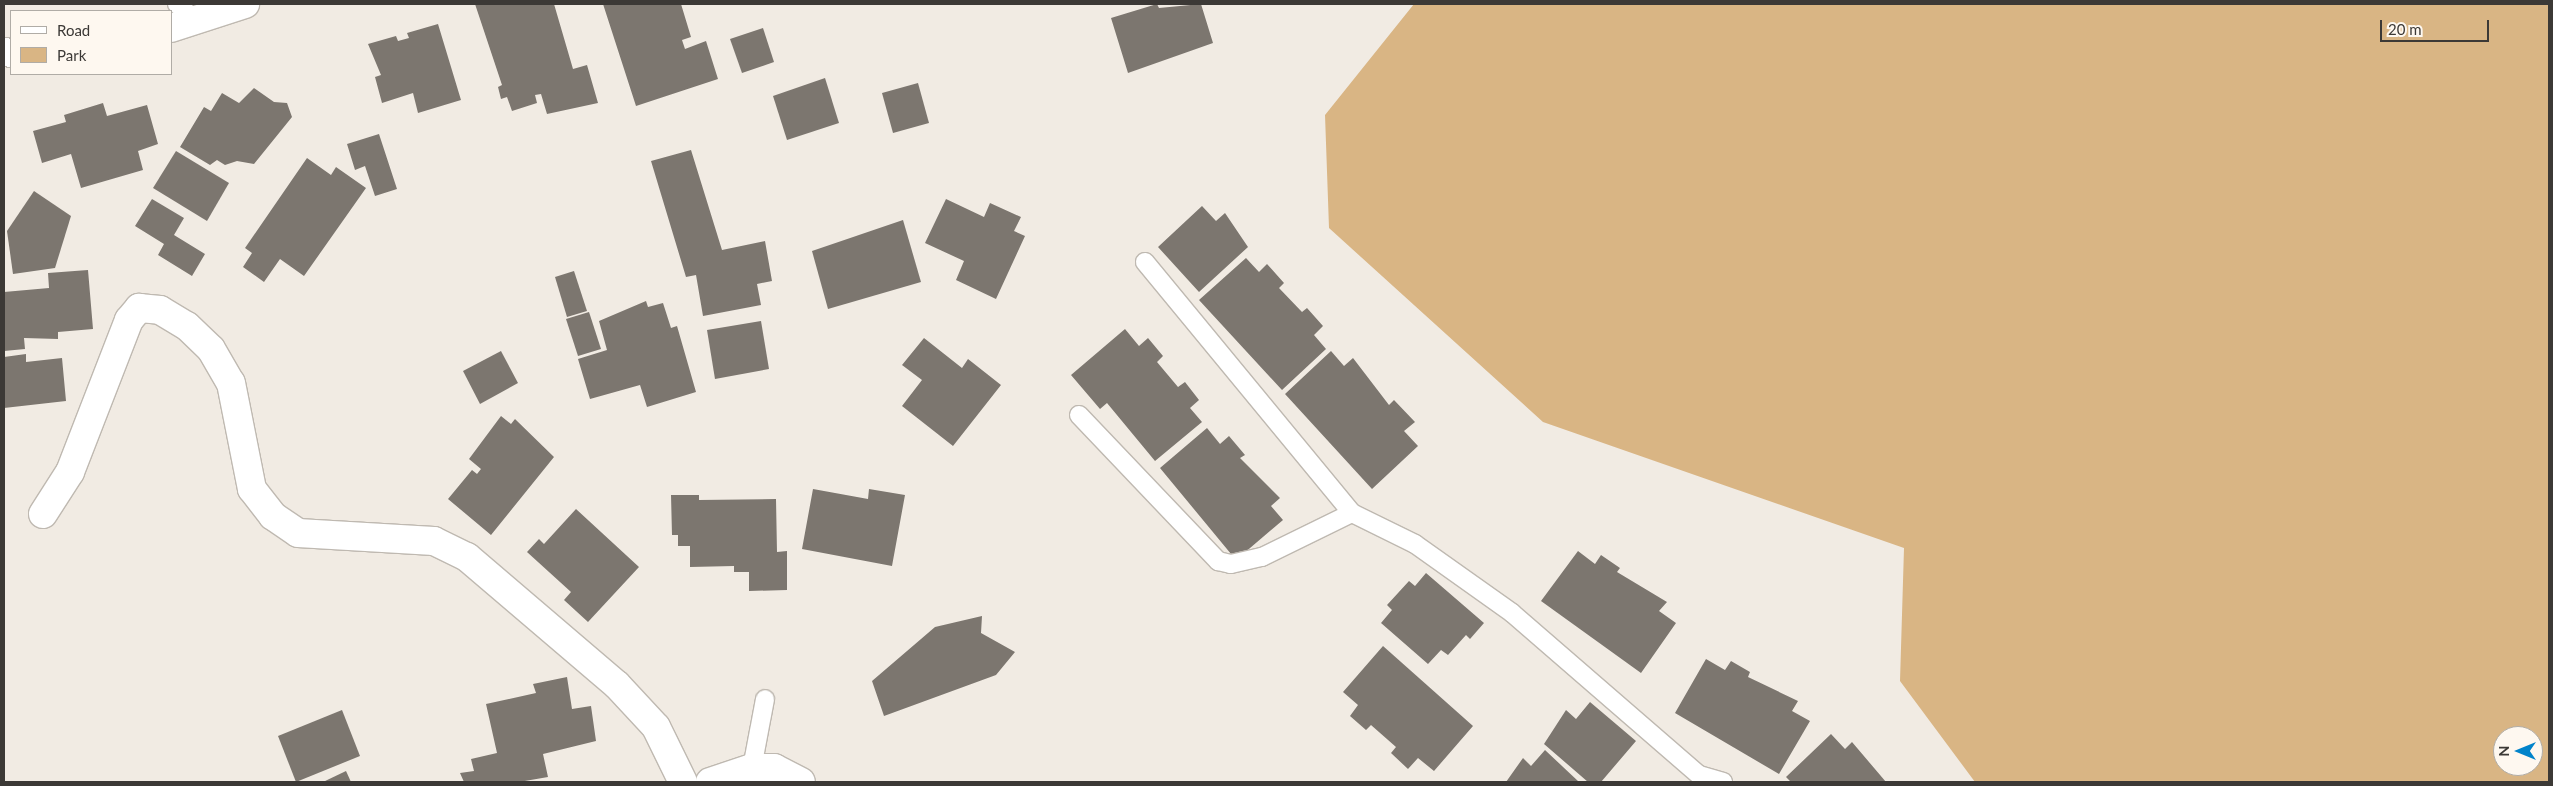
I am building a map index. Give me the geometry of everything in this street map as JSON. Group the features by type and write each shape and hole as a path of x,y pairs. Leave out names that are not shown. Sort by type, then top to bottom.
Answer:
{"street":[{"path":"181,17 245,4"},
{"path":"43,514 70,472 129,320 139,308 160,310 187,326 211,349 231,383 252,489 273,516 298,533 426,540 467,557 617,685 656,727 683,782"},
{"path":"710,782 752,768 774,768 801,782"}],"lane":[{"path":"1145,262 1352,513 1415,544 1512,613 1696,779 1722,782"},
{"path":"1079,415 1218,561 1232,564 1262,557 1352,513"},
{"path":"752,768 765,699"}],"green space":[{"path":"1414,4 2549,4 2549,782 1975,782 1900,681 1904,548 1543,422 1329,228 1325,115"}],"building":[{"path":"475,4 554,4 573,69 587,65 598,103 547,114 541,94 535,95 537,103 512,111 507,97 501,99 498,87 502,85"},
{"path":"603,4 681,4 691,37 682,40 685,49 706,41 718,79 636,106"},
{"path":"1157,4 1159,8 1201,4 1213,43 1128,73 1111,18"},
{"path":"438,24 461,100 418,113 413,93 382,103 375,77 381,75 368,44 396,36 398,41 409,38 407,33"},
{"path":"763,28 774,62 742,73 730,39"},
{"path":"825,78 839,123 787,140 773,96"},
{"path":"918,83 929,123 893,133 882,93"},
{"path":"254,88 274,102 287,103 292,117 254,164 237,161 225,165 217,160 210,165 180,147 204,107 211,111 222,93 239,103"},
{"path":"103,103 107,116 147,105 158,144 138,151 143,170 81,188 71,154 42,163 33,131 66,122 64,115"},
{"path":"379,134 397,189 375,196 365,166 355,170 347,144"},
{"path":"691,150 722,250 765,241 772,281 757,284 761,305 703,316 696,275 686,277 651,161"},
{"path":"176,151 229,183 207,221 153,188"},
{"path":"307,158 331,175 336,167 366,188 304,276 280,259 264,282 243,267 252,253 245,248"},
{"path":"34,191 71,216 55,268 13,274 7,231"},
{"path":"152,199 184,218 174,235 205,254 192,276 158,255 164,244 135,226"},
{"path":"946,199 984,217 990,203 1021,217 1014,231 1025,236 996,299 956,280 964,261 925,243"},
{"path":"1202,206 1216,221 1225,213 1248,247 1199,292 1158,247"},
{"path":"903,220 921,282 828,309 812,251"},
{"path":"1246,258 1259,272 1267,264 1284,283 1279,288 1302,312 1307,308 1323,326 1314,335 1326,349 1282,390 1199,300"},
{"path":"88,270 93,329 58,332 58,339 24,338 25,349 4,351 4,292 49,288 48,273"},
{"path":"574,271 587,311 567,317 555,277"},
{"path":"646,301 648,307 663,303 671,328 677,326 696,392 647,407 640,385 590,399 578,359 607,350 599,321"},
{"path":"589,312 601,349 578,356 566,319"},
{"path":"761,321 769,369 715,379 707,330"},
{"path":"1125,329 1139,346 1148,338 1163,356 1157,362 1178,387 1185,382 1199,400 1190,408 1202,422 1155,461 1107,403 1100,409 1071,375"},
{"path":"924,338 962,368 968,359 1001,385 953,446 902,406 922,380 902,365"},
{"path":"501,351 518,383 480,404 463,371"},
{"path":"1331,351 1344,366 1353,358 1389,405 1394,400 1415,422 1404,431 1418,446 1372,489 1285,394"},
{"path":"26,354 26,362 62,358 66,401 4,408 4,357"},
{"path":"501,416 511,424 515,419 554,457 491,535 448,499 472,470 477,474 481,469 469,459"},
{"path":"1207,428 1220,444 1229,436 1245,455 1240,458 1280,498 1271,506 1283,520 1236,560 1160,468"},
{"path":"813,489 868,499 869,489 905,495 892,566 802,549"},
{"path":"671,495 699,495 699,500 776,499 777,552 787,551 787,590 749,591 749,572 734,572 734,566 690,567 690,546 678,546 678,535 672,535"},
{"path":"576,509 639,567 588,622 564,600 571,592 527,552 539,539 544,544"},
{"path":"1578,551 1595,564 1601,555 1620,568 1617,572 1667,602 1659,611 1676,623 1641,673 1541,601"},
{"path":"1426,573 1484,623 1470,639 1466,635 1448,655 1441,650 1428,664 1381,623 1392,610 1387,605 1409,581 1415,586"},
{"path":"982,616 981,633 1015,652 996,675 884,716 872,681 935,627"},
{"path":"1383,646 1473,726 1434,771 1418,758 1408,769 1391,753 1396,747 1371,725 1366,730 1350,716 1358,705 1343,692"},
{"path":"1706,659 1725,670 1731,661 1750,672 1748,677 1798,701 1792,711 1810,721 1779,774 1675,713"},
{"path":"567,677 572,709 591,706 596,741 543,754 548,777 519,782 464,782 460,773 474,771 471,759 497,753 486,704 536,693 533,684"},
{"path":"1590,702 1636,741 1601,782 1588,782 1544,744 1566,710 1576,719"},
{"path":"342,710 360,756 296,782 278,736"},
{"path":"1831,734 1845,749 1852,742 1886,782 1791,782 1786,777"},
{"path":"1545,750 1579,782 1506,782 1523,758 1531,766"},
{"path":"346,771 351,782 323,782"}]}
